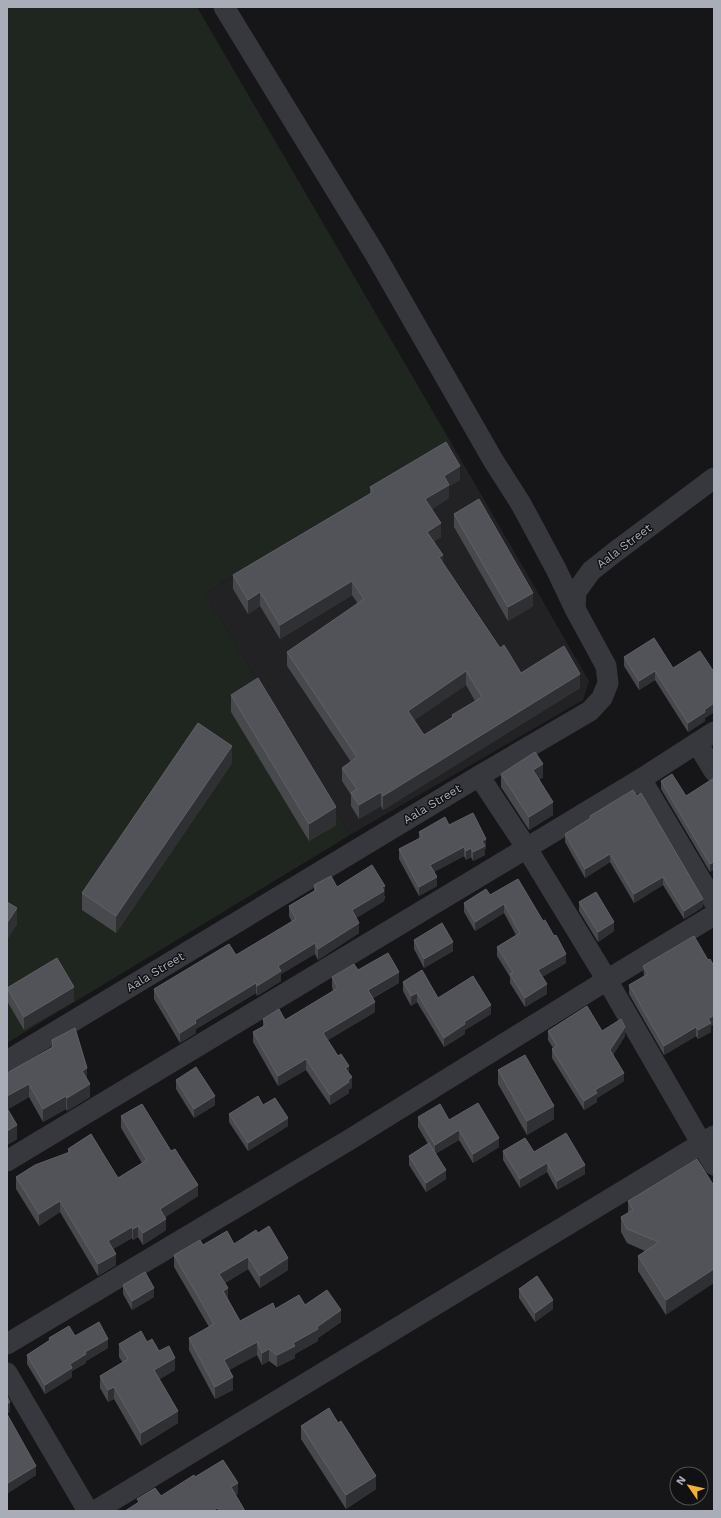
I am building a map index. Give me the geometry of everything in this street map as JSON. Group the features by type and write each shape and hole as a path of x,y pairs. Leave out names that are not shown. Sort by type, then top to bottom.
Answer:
{"street":[{"path":"224,7 375,254 493,460 521,504 556,570 575,610"},
{"name":"Aala Street","path":"7,1061 479,776 590,711 602,698 608,683 606,666 575,610 576,592 591,571 714,478"},
{"path":"7,1161 641,779 706,738 714,771"},
{"path":"479,776 526,847 607,980 708,1140 714,1165"},
{"path":"641,779 714,902"},
{"path":"7,1344 349,1140 714,915"},
{"path":"95,1511 708,1140"},
{"path":"7,1374 88,1511"}],"shaded area":[{"path":"7,7 197,7 453,446 205,593 350,835 7,1043"},
{"path":"453,446 589,681 583,700 350,835 205,593"}],"building":[{"path":"446,442 460,466 444,476 449,485 425,499 441,523 427,532 443,555 439,557 500,648 504,645 521,673 564,646 580,674 383,796 381,792 359,805 351,793 357,789 342,768 357,757 287,652 364,599 352,581 280,625 260,592 248,600 233,575 373,492 370,487","holes":["466,671 482,697 452,715 453,717 424,735 408,711"]},
{"path":"479,499 533,593 508,607 454,514"},
{"path":"654,638 673,668 700,651 714,672 714,703 704,710 705,712 688,723 655,671 639,681 624,657"},
{"path":"258,678 336,807 309,824 231,695"},
{"path":"198,723 232,746 116,916 82,893"},
{"path":"535,752 543,764 533,770 553,802 529,817 501,774"},
{"path":"672,774 686,796 714,778 714,862 710,864 661,781"},
{"path":"633,790 637,796 641,793 703,899 684,911 663,877 634,894 610,854 585,869 565,834 591,818 590,816"},
{"path":"473,813 486,839 482,841 485,846 473,852 471,848 466,851 464,847 430,865 437,877 419,887 399,849 422,837 419,832 445,817 449,825"},
{"path":"372,865 385,886 382,887 384,891 352,910 359,923 318,949 315,943 278,966 281,971 257,986 256,983 195,1020 196,1023 180,1033 154,989 229,944 236,955 296,919 289,906 316,890 314,885 331,876 337,887"},
{"path":"518,879 543,921 545,920 554,936 556,935 566,954 538,970 547,984 525,998 510,974 513,972 497,947 520,933 504,904 475,922 464,903 486,889 490,895"},
{"path":"596,892 614,922 598,932 579,902"},
{"path":"7,902 17,908 7,923"},
{"path":"442,923 453,942 424,959 414,940"},
{"path":"694,936 708,960 710,959 714,966 714,1015 708,1019 711,1023 698,1030 696,1027 664,1046 629,985 648,974 643,966"},
{"path":"388,953 399,972 368,990 375,1002 323,1033 338,1056 341,1054 349,1066 345,1068 352,1077 348,1080 349,1082 330,1095 306,1059 278,1076 253,1032 266,1025 263,1019 279,1009 285,1020 338,988 332,977 354,964 358,970"},
{"path":"57,958 74,987 24,1017 7,988"},
{"path":"422,970 438,998 473,976 491,1005 464,1022 465,1024 444,1038 417,993 411,996 403,982"},
{"path":"587,1006 602,1031 621,1019 625,1027 610,1050 624,1073 595,1090 597,1093 584,1101 552,1049 557,1046 548,1031"},
{"path":"75,1028 87,1068 82,1071 90,1084 67,1098 66,1096 43,1109 29,1084 7,1096 7,1073 53,1047 52,1040"},
{"path":"525,1055 554,1106 527,1121 498,1070"},
{"path":"196,1067 215,1096 194,1109 176,1080"},
{"path":"258,1096 263,1105 275,1098 288,1118 248,1143 229,1114"},
{"path":"478,1103 499,1138 473,1154 459,1130 435,1145 418,1117 440,1104 449,1120"},
{"path":"142,1104 171,1151 175,1149 198,1185 160,1209 166,1219 143,1233 138,1226 133,1229 132,1227 108,1241 116,1254 98,1264 60,1201 39,1214 16,1177 35,1165 70,1152 68,1149 91,1134 118,1178 147,1160 121,1116"},
{"path":"7,1108 17,1125 7,1131"},
{"path":"566,1133 585,1165 557,1181 547,1163 520,1179 503,1151 525,1138 534,1152"},
{"path":"429,1143 446,1170 426,1183 409,1156"},
{"path":"697,1159 714,1186 714,1269 666,1300 638,1256 659,1242 627,1229 621,1217 633,1210 628,1201"},
{"path":"269,1226 288,1258 260,1276 248,1257 219,1274 228,1288 223,1291 240,1321 273,1303 275,1309 299,1295 305,1305 327,1290 341,1310 317,1327 318,1329 293,1343 295,1346 277,1355 269,1349 262,1353 257,1342 224,1360 233,1377 215,1387 189,1338 214,1324 174,1255 200,1240 203,1245 227,1231 234,1244 256,1230 258,1233"},
{"path":"145,1272 154,1288 132,1301 123,1285"},
{"path":"537,1276 553,1300 535,1313 519,1289"},
{"path":"99,1322 108,1339 85,1352 86,1354 70,1364 72,1368 45,1385 27,1355 50,1340 49,1338 69,1326 75,1336"},
{"path":"141,1331 147,1342 152,1339 159,1351 169,1346 175,1358 154,1370 178,1411 141,1433 114,1387 108,1390 100,1376 128,1359 119,1344"},
{"path":"7,1396 10,1402 7,1404"},
{"path":"329,1408 338,1423 341,1421 376,1476 346,1495 301,1426"},
{"path":"7,1414 36,1466 8,1483 7,1481"},
{"path":"223,1460 238,1483 231,1487 245,1511 219,1511 217,1508 213,1511 125,1511 139,1502 137,1499 155,1488 161,1496 194,1475 195,1477"}]}
